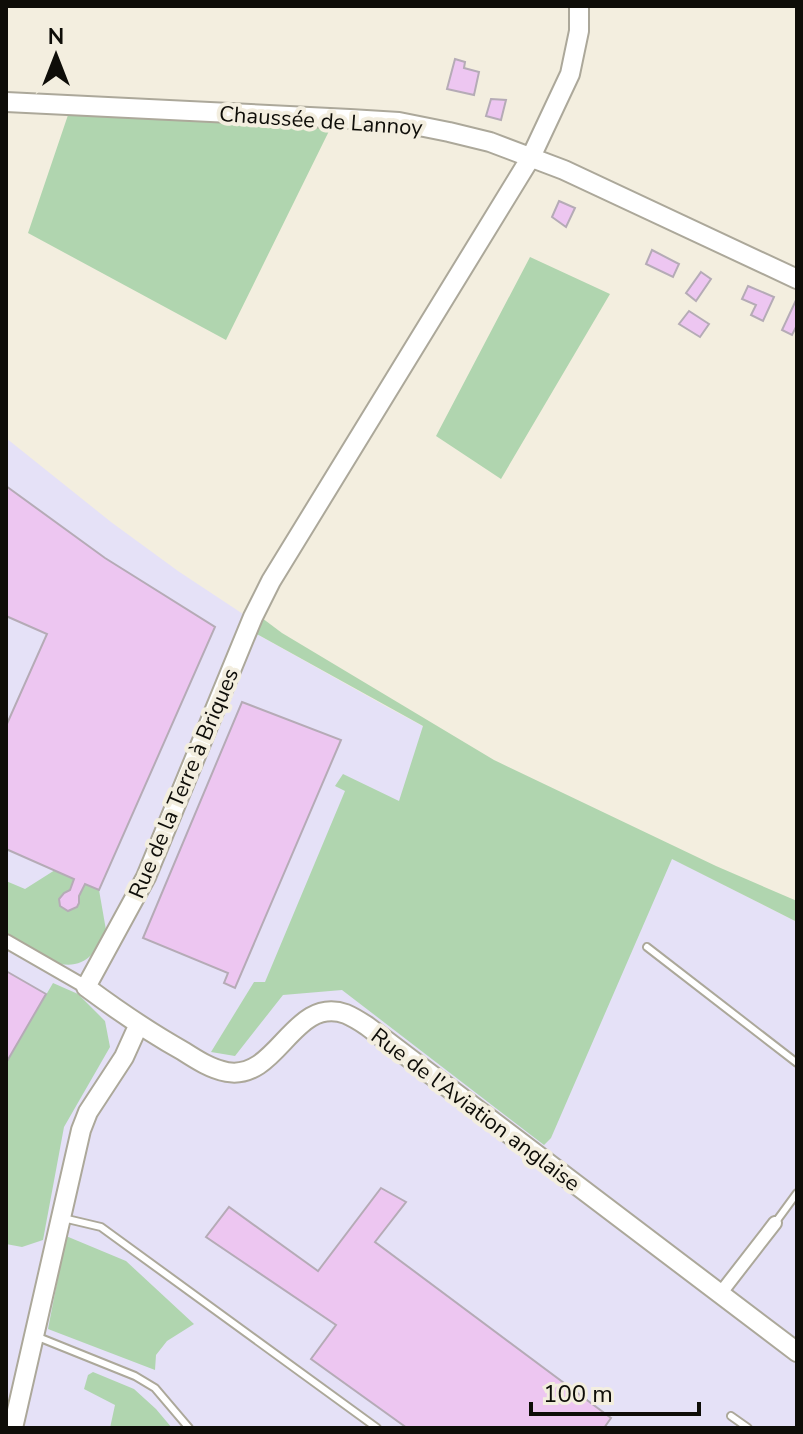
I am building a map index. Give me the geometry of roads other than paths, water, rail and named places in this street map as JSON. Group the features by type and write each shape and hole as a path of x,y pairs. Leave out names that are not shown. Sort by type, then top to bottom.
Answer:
{"main road":[{"name":"Rue de la Terre à Briques","path":"86,987 146,877 253,617 271,581 531,157 570,74 579,31 579,6"},
{"name":"Chaussée de Lannoy","path":"6,102 399,122 449,132 490,142 564,170 797,279"},
{"path":"13,1428 81,1130 88,1112 124,1057 138,1026 86,987"},
{"name":"Rue de l'Aviation anglaise","path":"138,1026 207,1065 228,1072 243,1072 259,1065 308,1018 326,1011 345,1014 367,1026 797,1352"}],"street":[{"path":"6,941 86,987"},
{"path":"720,1294 775,1223"}],"lane":[{"path":"647,947 797,1063"},
{"path":"775,1223 797,1193"},
{"path":"61,1218 101,1227 377,1428"},
{"path":"34,1335 135,1376 155,1388 189,1428"},
{"path":"731,1416 748,1428"}]}
